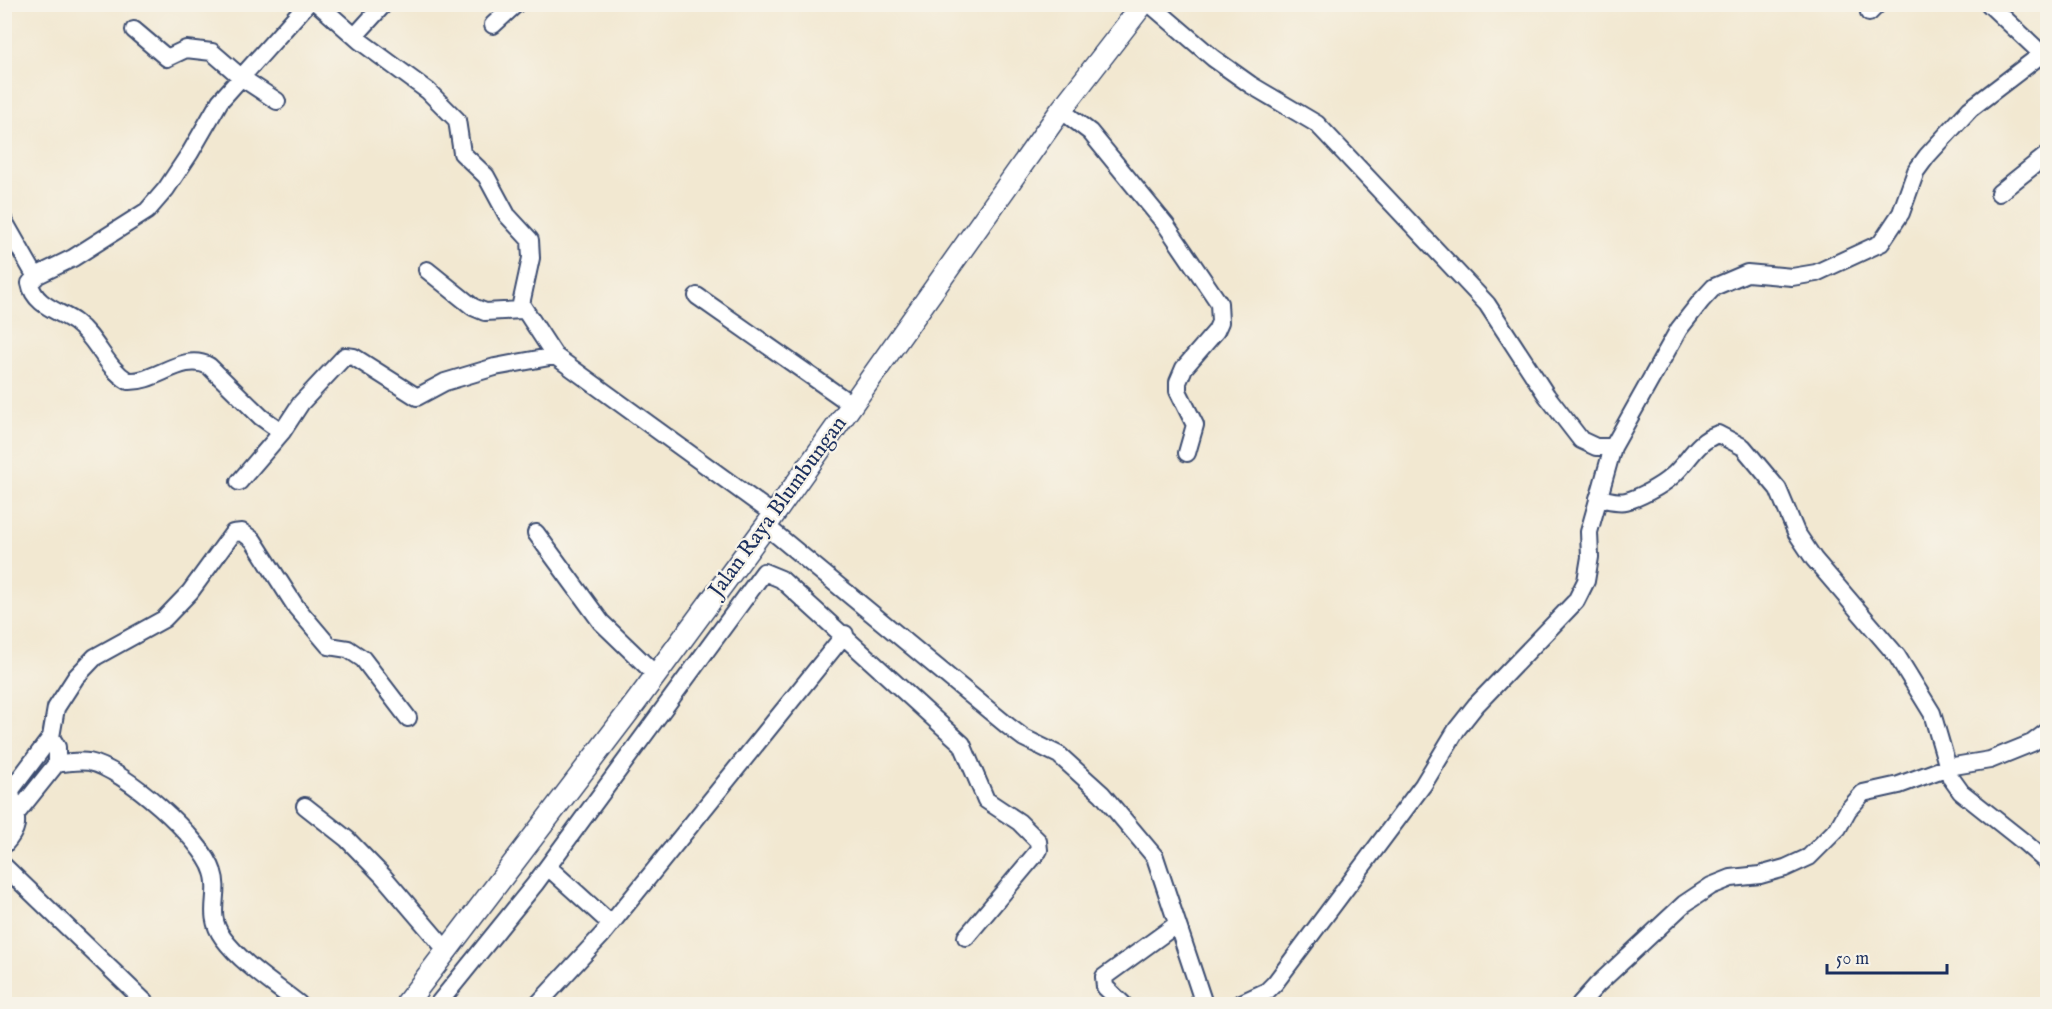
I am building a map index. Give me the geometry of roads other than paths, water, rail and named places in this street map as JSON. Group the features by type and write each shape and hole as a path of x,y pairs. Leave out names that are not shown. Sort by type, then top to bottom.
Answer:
{"main road":[{"name":"Jalan Raya Blumbungan","path":"406,1005 656,675 770,520 1061,110 1143,4"}],"street":[{"path":"282,432 261,417 209,366 201,362 182,364 135,382 128,381 118,375 83,328 43,303 31,287 36,276 72,258 147,211 166,189 190,153 209,116 307,4"},
{"path":"318,4 355,36 428,91 457,120 461,129 462,153 486,176 507,215 530,240 531,258 522,299 522,310 555,356 770,520 1008,726 1024,738 1059,755 1102,794 1155,857 1204,1005"},
{"path":"355,36 384,4"},
{"path":"493,25 516,4"},
{"path":"1150,4 1213,58 1251,85 1317,124 1487,304 1546,396 1581,440 1596,447 1613,447"},
{"path":"1239,1005 1267,991 1275,983 1423,785 1476,705 1576,600 1586,581 1590,557 1589,532 1613,447 1679,329 1714,287 1747,273 1792,277 1816,273 1881,243 1901,213 1916,171 1927,156 1970,110 2045,57 1994,6"},
{"path":"134,30 164,57 175,57 186,49 212,52 242,78 276,101"},
{"path":"1061,110 1090,132 1151,206 1207,282 1219,303 1220,322 1216,331 1184,368 1178,382 1178,391 1195,425 1188,453"},
{"path":"1999,193 2048,154"},
{"path":"4,221 36,276"},
{"path":"428,270 473,307 484,312 522,310"},
{"path":"697,296 851,404"},
{"path":"239,482 282,432 301,403 345,356 354,357 410,395 417,397 446,382 495,368 555,356"},
{"path":"1598,498 1624,502 1671,478 1696,447 1718,434 1743,447 1778,489 1796,532 1814,559 1897,656 1932,713 1948,767 1961,792 2048,863"},
{"path":"4,845 17,827 17,813 11,790 51,736 56,708 64,692 95,657 164,619 190,592 233,533 242,532 253,540 296,607 329,646 348,649 363,659 408,718"},
{"path":"536,533 601,622 656,675"},
{"path":"438,1005 548,867 764,572 781,579 845,634 962,744 986,800 1019,822 1038,840 1039,850 966,937"},
{"path":"538,1005 611,924 845,634"},
{"path":"1580,1005 1597,985 1684,904 1711,886 1731,878 1777,870 1809,857 1838,828 1848,810 1863,793 1908,782 1948,767 1990,760 2032,743 2048,731"},
{"path":"17,813 57,763 57,747 51,736"},
{"path":"57,763 88,762 108,769 170,815 209,858 214,875 214,920 223,938 299,1005"},
{"path":"305,806 347,839 448,952"},
{"path":"4,866 144,1004"},
{"path":"548,867 611,924"},
{"path":"1123,1005 1105,987 1104,977 1177,924"}]}
